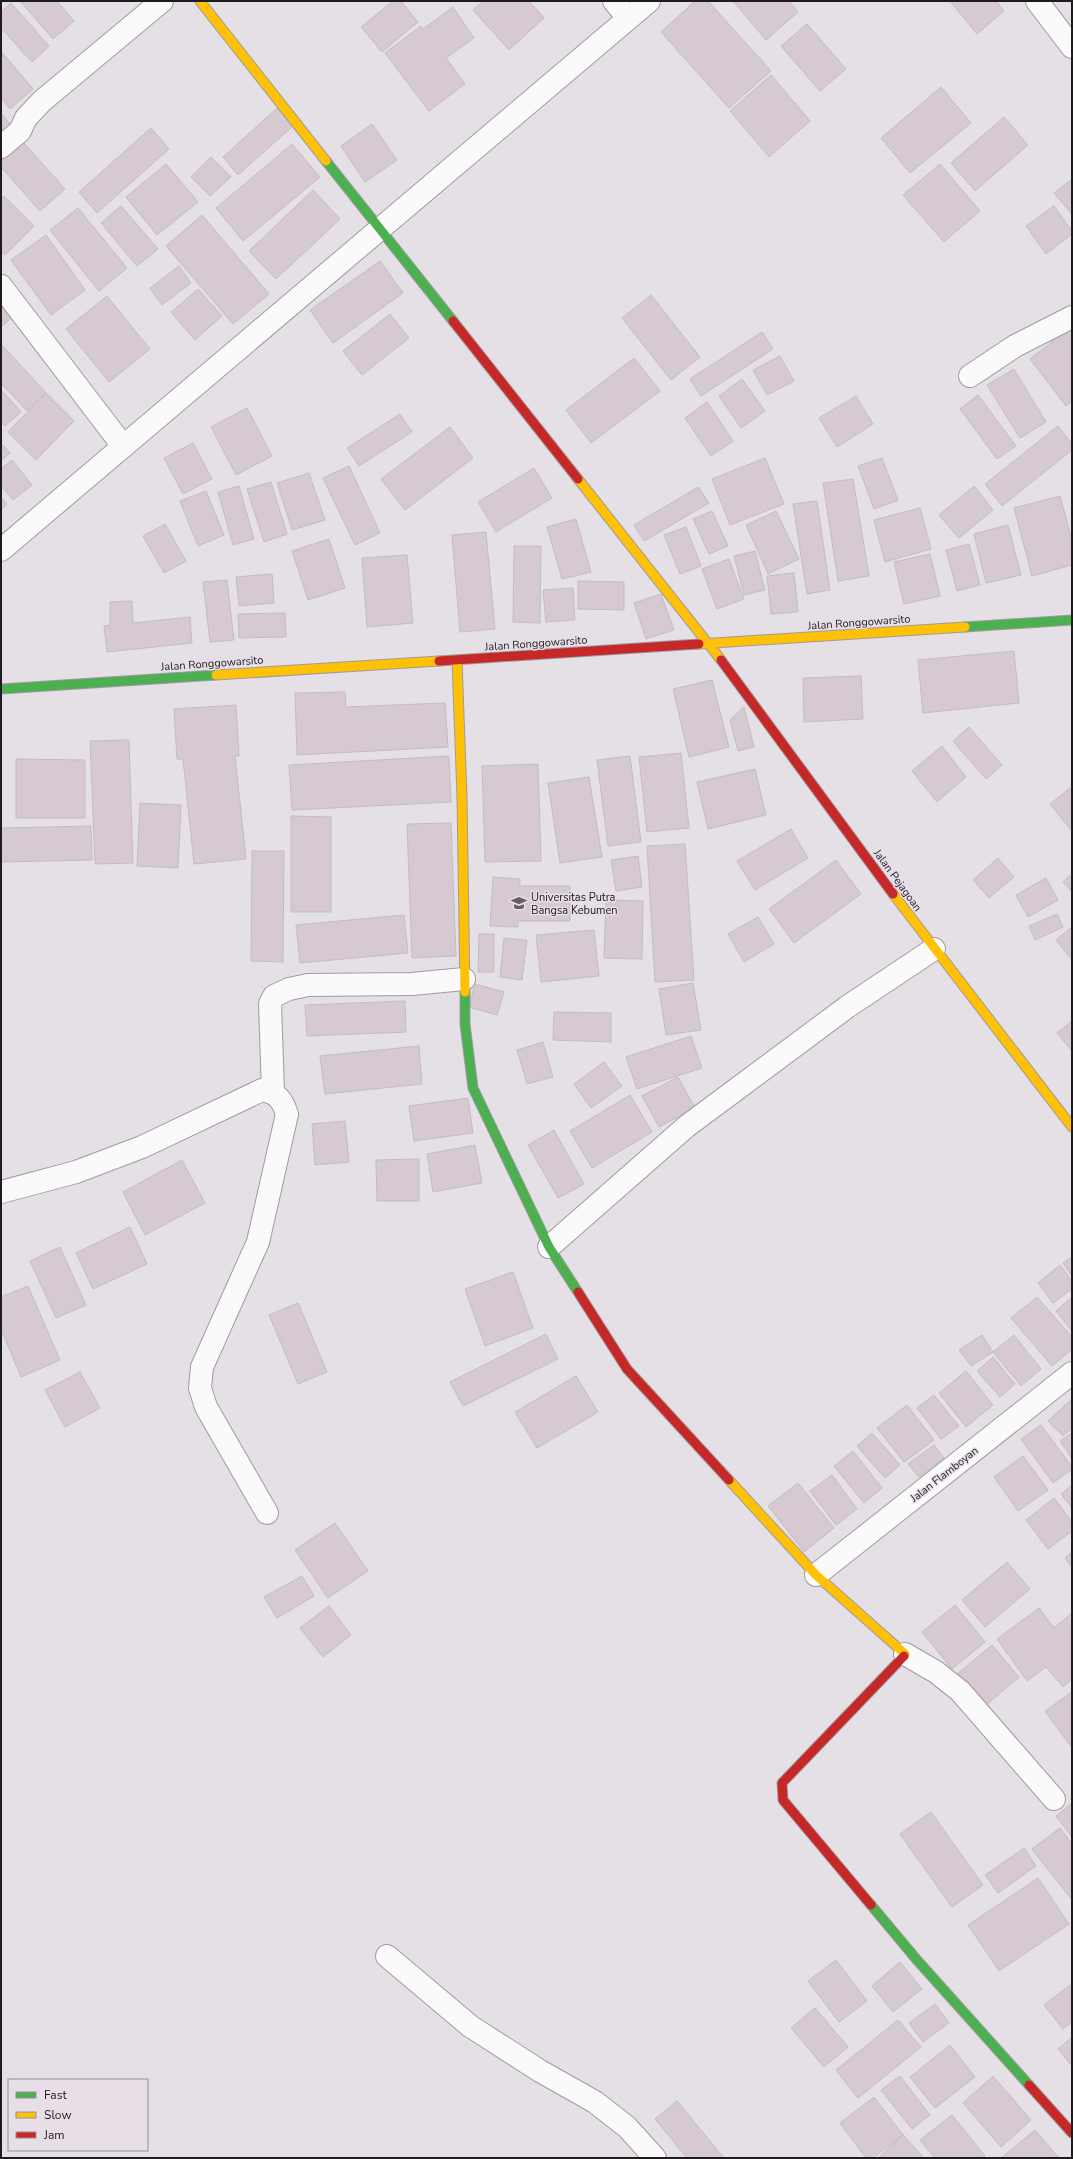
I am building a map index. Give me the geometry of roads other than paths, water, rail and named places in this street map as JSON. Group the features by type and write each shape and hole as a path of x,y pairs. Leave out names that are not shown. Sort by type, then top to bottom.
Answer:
{"street":[{"path":"1,147 20,131 26,118 42,101 162,1"},
{"name":"Jalan Pejagoan","path":"200,1 709,644 934,949 1072,1127"},
{"path":"614,1 628,18"},
{"path":"1,550 649,1"},
{"path":"1037,1 1072,47"},
{"path":"1,286 124,446"},
{"path":"970,376 1015,346 1072,317"},
{"name":"Jalan Ronggowarsito","path":"1,689 1072,620"},
{"path":"457,660 462,797 465,1024 473,1088 549,1247 627,1370 816,1575 905,1654 936,1672 960,1691 1054,1799"},
{"path":"549,1247 687,1126 847,1007 934,949"},
{"path":"273,1092 270,1004 274,996 289,989 308,985 412,984 464,979"},
{"path":"1,1192 76,1172 142,1146 262,1090 273,1092 283,1102 287,1114 258,1242 202,1367 200,1388 206,1407 267,1513"},
{"name":"Jalan Flamboyan","path":"816,1575 1072,1373"},
{"path":"905,1654 782,1783 783,1800 917,1960 1072,2133"},
{"path":"387,1956 470,2026 540,2071 595,2102 627,2127 655,2158"}],"place":[{"name":"Universitas Putra Bangsa Kebumen","path":"519,903"}]}
